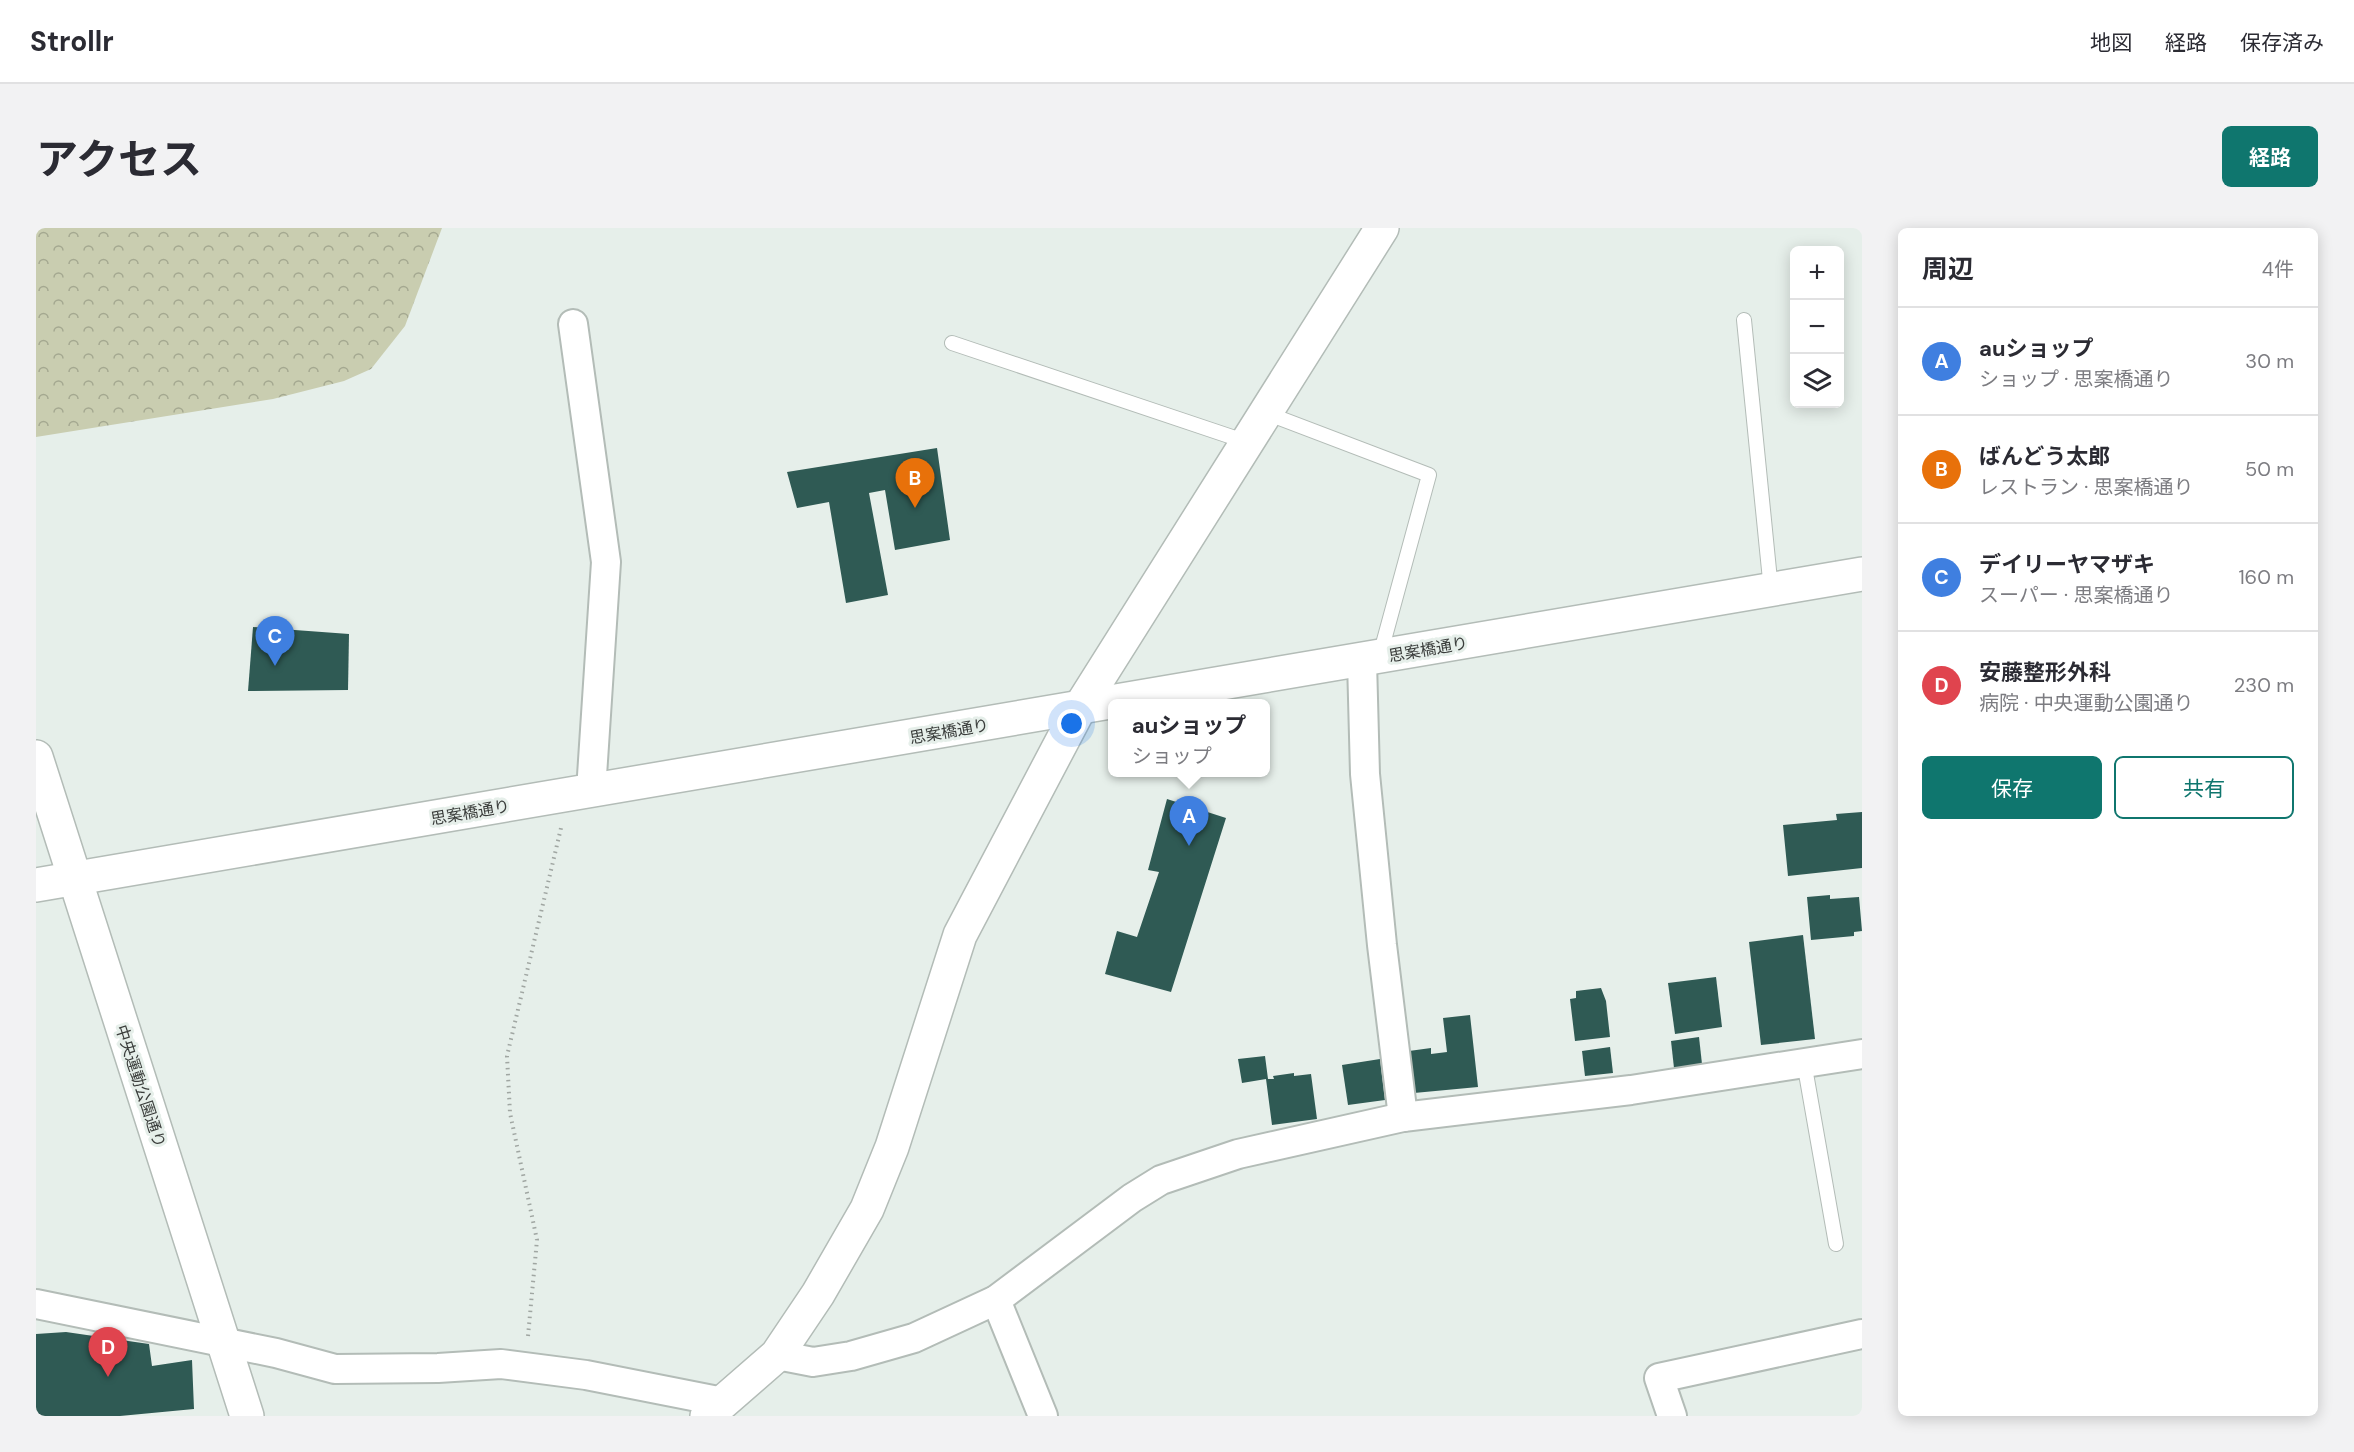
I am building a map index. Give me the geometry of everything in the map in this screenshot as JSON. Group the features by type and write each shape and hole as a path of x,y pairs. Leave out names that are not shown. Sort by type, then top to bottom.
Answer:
{"street":[{"path":"36,1305 276,1353 335,1369 438,1368 501,1364 586,1376 715,1409 777,1355 818,1294 867,1209 892,1147 960,935 1079,709 1382,228"},
{"path":"573,324 606,562 580,793"},
{"name":"思案橋通り","path":"1137,699 1862,574"},
{"path":"1371,659 1365,774 1382,945 1404,1117"},
{"name":"思案橋通り","path":"36,885 1108,704"},
{"name":"中央運動公園通り","path":"36,757 247,1416"},
{"path":"777,1355 813,1362 851,1356 914,1338 996,1300 1132,1198 1161,1180 1238,1154 1404,1117 1631,1090 1862,1054"},
{"path":"996,1300 1043,1416"},
{"path":"1672,1416 1659,1378 1862,1335"}],"lane":[{"path":"1744,320 1771,590"},
{"path":"952,344 1247,442"},
{"path":"1266,413 1429,475 1371,659"},
{"path":"1804,1062 1836,1244"}],"path":[{"path":"524,1367 537,1240 510,1113 507,1056 580,793"}],"green space":[{"path":"36,228 442,228 405,326 371,369 344,381 273,399 36,437"}],"building":[{"path":"937,448 950,540 895,550 885,490 869,493 888,595 846,603 829,502 797,508 787,472"},
{"path":"253,627 349,634 348,690 248,691"},
{"path":"1167,799 1226,818 1171,992 1105,974 1117,931 1137,937 1159,872 1148,870"},
{"path":"1862,812 1862,868 1788,876 1783,825 1837,820 1836,814"},
{"path":"1830,895 1830,899 1859,897 1862,931 1854,932 1854,936 1811,940 1807,897"},
{"path":"1803,935 1815,1039 1761,1045 1749,942"},
{"path":"1716,977 1722,1027 1675,1034 1668,983"},
{"path":"1601,988 1606,1001 1610,1037 1575,1041 1570,999 1576,998 1576,991"},
{"path":"1470,1015 1478,1087 1414,1093 1409,1051 1431,1048 1431,1054 1447,1052 1443,1018"},
{"path":"1699,1037 1702,1064 1674,1068 1671,1041"},
{"path":"1610,1047 1613,1073 1585,1076 1582,1051"},
{"path":"1265,1056 1268,1079 1294,1073 1294,1076 1311,1074 1317,1119 1272,1125 1266,1079 1242,1083 1238,1059"},
{"path":"1380,1059 1385,1100 1348,1105 1342,1065"},
{"path":"66,1332 149,1344 152,1366 192,1360 194,1409 120,1416 36,1416 36,1334"}],"place":[{"name":"ばんどう太郎","path":"915,508"},
{"name":"デイリーヤマザキ","path":"275,666"},
{"name":"auショップ","path":"1189,846"},
{"name":"安藤整形外科","path":"108,1377"}]}
